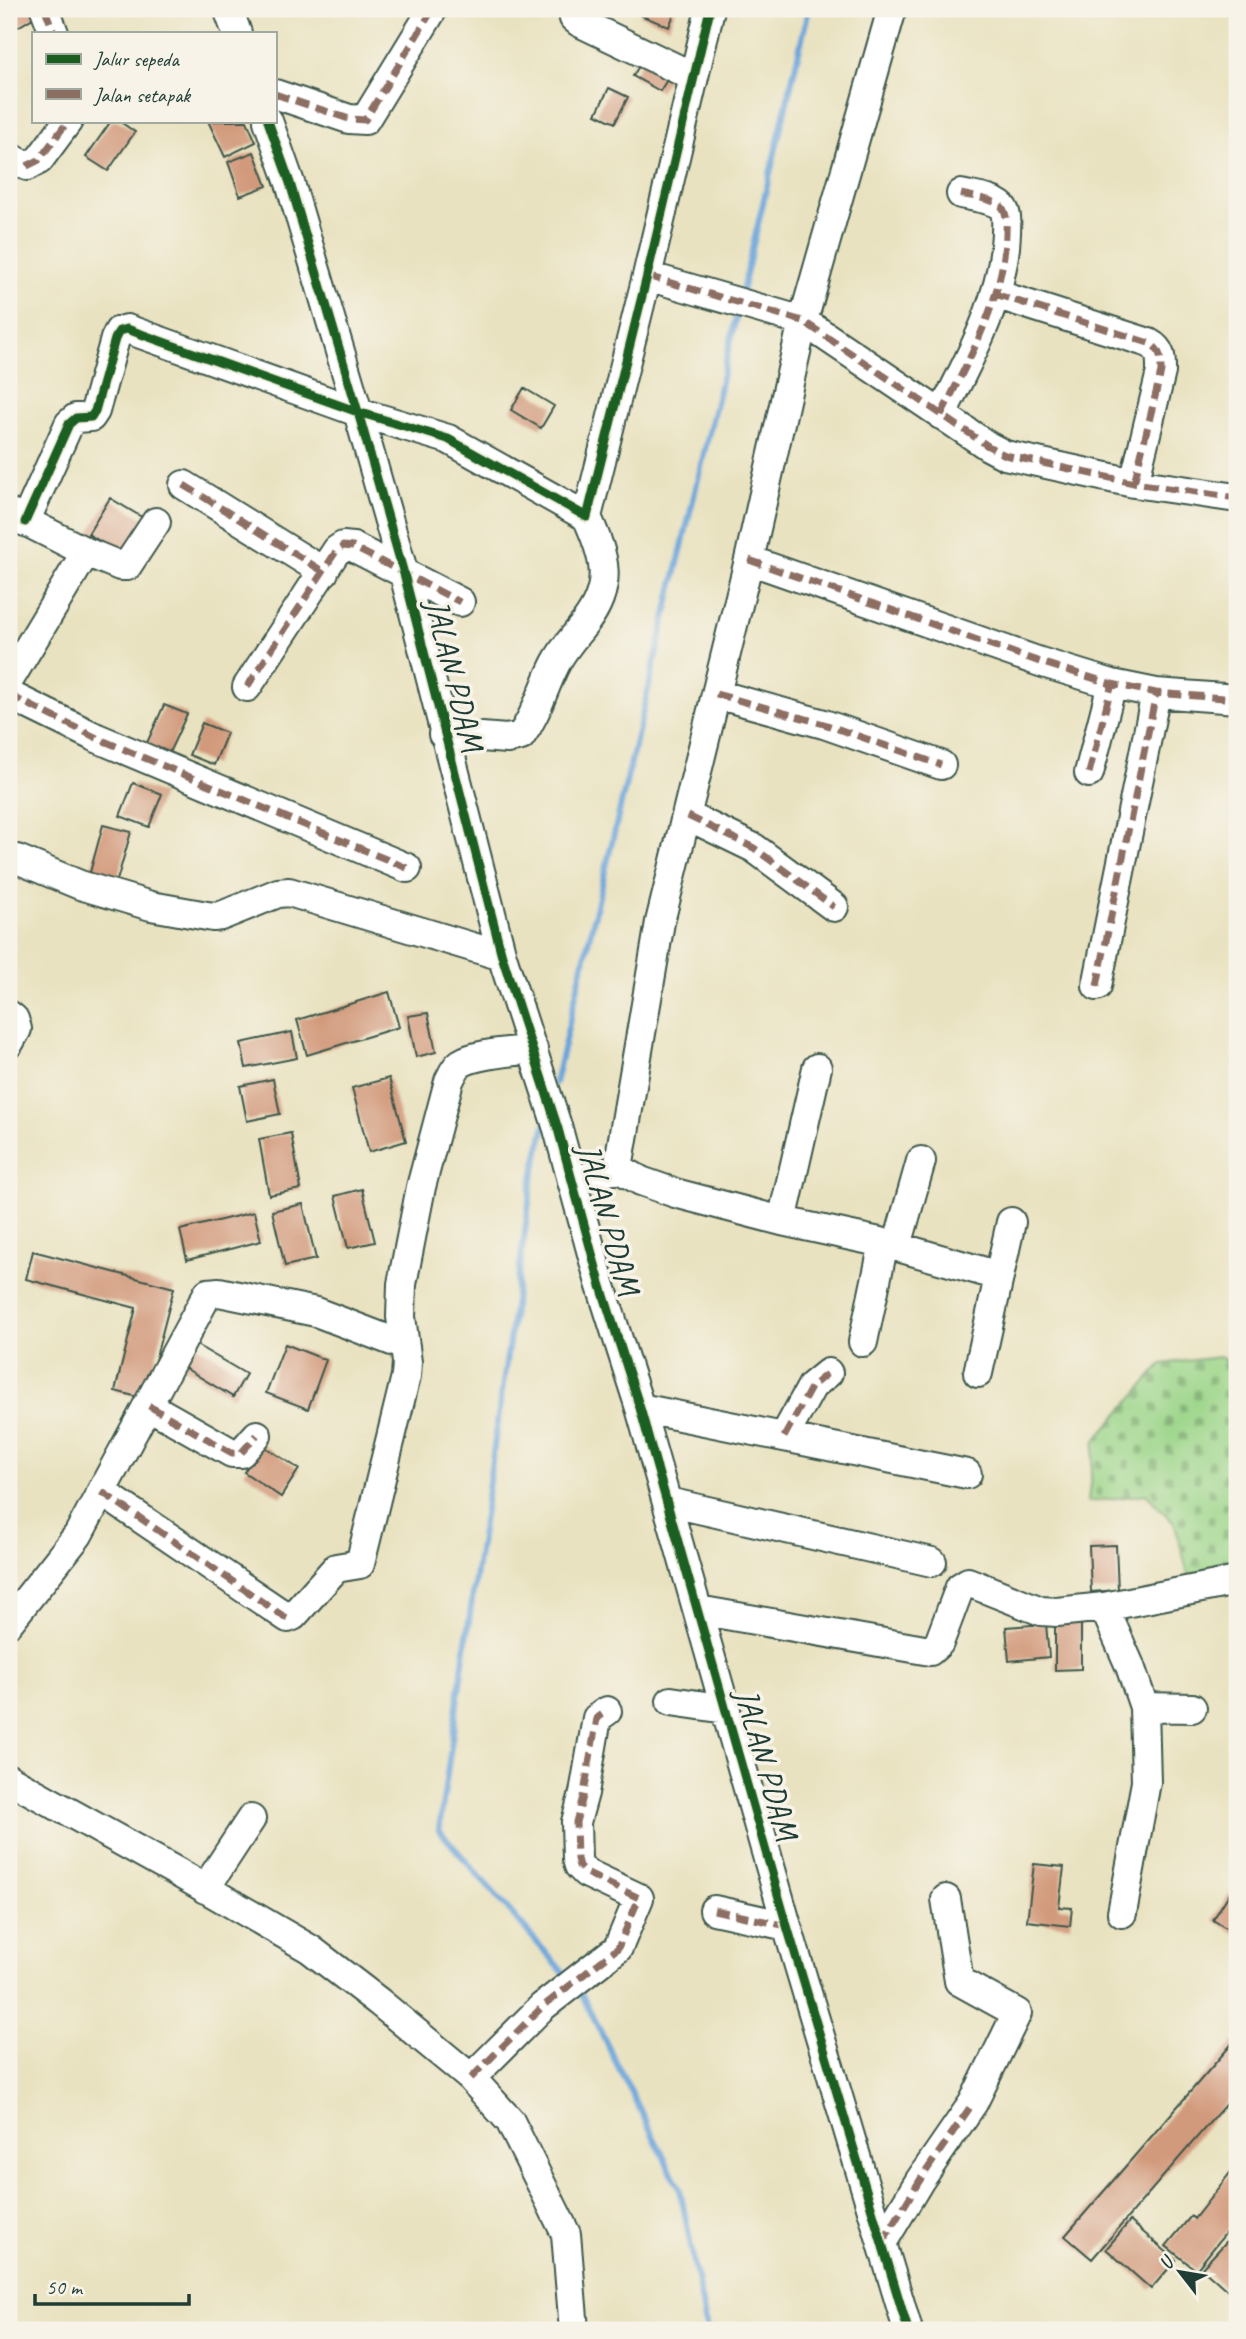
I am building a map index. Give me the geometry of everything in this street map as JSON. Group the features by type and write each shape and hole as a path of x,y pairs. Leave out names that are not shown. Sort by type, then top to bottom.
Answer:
{"street":[{"path":"45,9 54,32"},
{"path":"228,9 237,32"},
{"path":"276,94 349,119 365,120 433,9"},
{"path":"576,9 574,18 579,22 694,77"},
{"path":"587,517 648,275 710,9"},
{"path":"618,1168 660,922 749,560 803,321 892,9"},
{"path":"9,157 27,166 39,160 67,122"},
{"name":"JALAN PDAM","path":"268,122 290,183 404,574 502,956 558,1129 600,1283 668,1503 787,1926 908,2330"},
{"path":"941,415 995,294 1005,251 1006,214 1000,205 961,194"},
{"path":"648,275 803,321 1005,455 1134,483 1237,498"},
{"path":"995,294 1127,335 1158,349 1161,358 1160,372 1134,483"},
{"path":"156,522 127,566 120,566 17,518 69,424 76,418 90,417 95,411 116,339 122,329 358,412 448,439 587,517 601,546 605,569 602,588 588,619 557,661 534,718 521,736 507,739 443,734"},
{"path":"184,485 324,572"},
{"path":"247,687 337,550 346,545 460,602"},
{"path":"9,680 86,552"},
{"path":"749,560 1040,662 1112,684 1156,693 1237,699"},
{"path":"1089,773 1112,684"},
{"path":"1097,986 1156,693"},
{"path":"716,694 824,724 941,765"},
{"path":"9,695 97,738 407,868"},
{"path":"688,816 754,848 834,907"},
{"path":"17,859 92,889 151,906 213,917 278,893 297,893 502,956"},
{"path":"9,1015 14,1019 17,1030 9,1043"},
{"path":"102,1492 283,1616 290,1618 336,1568 359,1564 406,1376 401,1317 402,1284 421,1187 453,1073 461,1063 473,1059 536,1060"},
{"path":"782,1221 817,1068"},
{"path":"863,1342 891,1245 921,1161"},
{"path":"572,1182 618,1168 667,1191 782,1221 891,1245 999,1276"},
{"path":"978,1373 1011,1222"},
{"path":"9,1622 78,1535 149,1406 203,1300 212,1292 316,1312 405,1346"},
{"path":"784,1437 812,1386 828,1373"},
{"path":"149,1406 232,1453 241,1453 257,1435"},
{"path":"640,1408 967,1474"},
{"path":"668,1503 932,1562"},
{"path":"698,1610 924,1651 933,1649 939,1643 955,1596 960,1587 968,1582 1041,1611 1057,1612 1104,1607 1237,1581"},
{"path":"1104,1607 1130,1666 1144,1707 1146,1782 1122,1913"},
{"path":"671,1701 726,1709"},
{"path":"1144,1707 1192,1708"},
{"path":"471,2078 542,2007 608,1957 622,1943 639,1898 586,1873 579,1866 577,1859 576,1822 584,1793 591,1744 597,1718 607,1711"},
{"path":"9,1779 323,1958 471,2078 510,2121 566,2234 575,2330"},
{"path":"205,1889 251,1819"},
{"path":"881,2243 973,2103 1017,2012 959,1981 946,1899"},
{"path":"714,1910 787,1926"}],"green space":[{"path":"1219,1357 1237,1365 1237,1577 1188,1574 1175,1524 1146,1494 1088,1502 1095,1441 1162,1364"}],"building":[{"path":"9,9 38,9 41,13 13,30 9,22"},
{"path":"643,9 676,9 669,27 640,15"},
{"path":"643,59 670,75 660,91 633,76"},
{"path":"609,88 628,97 615,123 596,114"},
{"path":"110,122 120,122 135,132 108,171 86,157"},
{"path":"208,122 247,122 256,142 225,157"},
{"path":"254,152 267,186 240,196 228,162"},
{"path":"524,388 554,406 541,428 511,410"},
{"path":"110,498 145,519 123,555 88,534"},
{"path":"164,705 187,714 168,755 146,745"},
{"path":"202,723 227,733 214,765 189,755"},
{"path":"133,783 162,794 149,827 120,816"},
{"path":"103,825 131,832 116,884 89,876"},
{"path":"389,992 399,1027 307,1055 297,1020"},
{"path":"428,1013 436,1052 416,1057 408,1016"},
{"path":"292,1032 297,1058 246,1068 241,1043"},
{"path":"389,1078 406,1141 369,1152 352,1088"},
{"path":"273,1079 280,1114 247,1121 240,1086"},
{"path":"291,1133 301,1189 269,1195 259,1139"},
{"path":"362,1189 375,1242 348,1248 335,1196"},
{"path":"303,1204 316,1259 285,1266 272,1211"},
{"path":"254,1212 261,1241 187,1260 180,1230"},
{"path":"33,1251 174,1288 145,1399 115,1391 136,1308 26,1279"},
{"path":"193,1343 246,1374 233,1397 180,1365"},
{"path":"285,1344 326,1360 308,1409 266,1393"},
{"path":"262,1445 299,1469 281,1497 244,1472"},
{"path":"1116,1545 1118,1590 1091,1592 1089,1546"},
{"path":"1055,1620 1081,1620 1081,1669 1055,1670"},
{"path":"1046,1624 1049,1657 1009,1661 1006,1627"},
{"path":"1034,1864 1064,1867 1059,1907 1072,1908 1070,1926 1027,1921"},
{"path":"1229,1894 1237,1900 1237,1935 1213,1920"},
{"path":"1237,2038 1237,2091 1092,2259 1065,2236"},
{"path":"1237,2164 1237,2219 1196,2270 1166,2246 1191,2216 1194,2219"},
{"path":"1130,2221 1176,2260 1151,2289 1106,2249"},
{"path":"1237,2230 1237,2284 1229,2292 1202,2268"}],"waterway":[{"path":"741,296 809,9"},
{"path":"555,1083 738,310"},
{"path":"545,1124 532,1182 439,1830 568,1978"},
{"path":"577,1989 680,2189 707,2330"}],"marked path":[{"path":"45,9 54,32"},
{"path":"276,94 349,119 365,120 433,9"},
{"path":"27,166 39,160 67,122"},
{"path":"941,415 984,327 1004,257 1006,216 1002,207 989,200 961,194"},
{"path":"647,276 803,321 1005,455 1134,483 1237,498"},
{"path":"995,294 1149,343 1159,352 1161,372 1134,483"},
{"path":"184,485 324,572"},
{"path":"247,687 337,550 343,546 353,547 460,602"},
{"path":"749,560 1040,662 1112,684 1156,693 1237,699"},
{"path":"1089,773 1112,684"},
{"path":"1097,986 1156,693"},
{"path":"716,694 824,724 941,765"},
{"path":"9,695 97,738 407,868"},
{"path":"688,816 754,848 834,907"},
{"path":"784,1437 812,1386 828,1373"},
{"path":"149,1406 232,1453 241,1453 257,1435"},
{"path":"102,1492 283,1616 293,1616"},
{"path":"471,2078 542,2007 618,1948 639,1898 586,1873 579,1866 577,1859 576,1822 584,1793 597,1718 607,1711"},
{"path":"714,1910 787,1926"},
{"path":"882,2243 920,2180 973,2103"}],"cycle path":[{"path":"25,522 69,424 76,418 91,417 95,411 115,339 119,331 127,329 358,412 448,439 587,517 710,9"},
{"path":"268,122 290,183 404,574 502,956 558,1129 600,1283 640,1408 787,1926 908,2330"}]}
